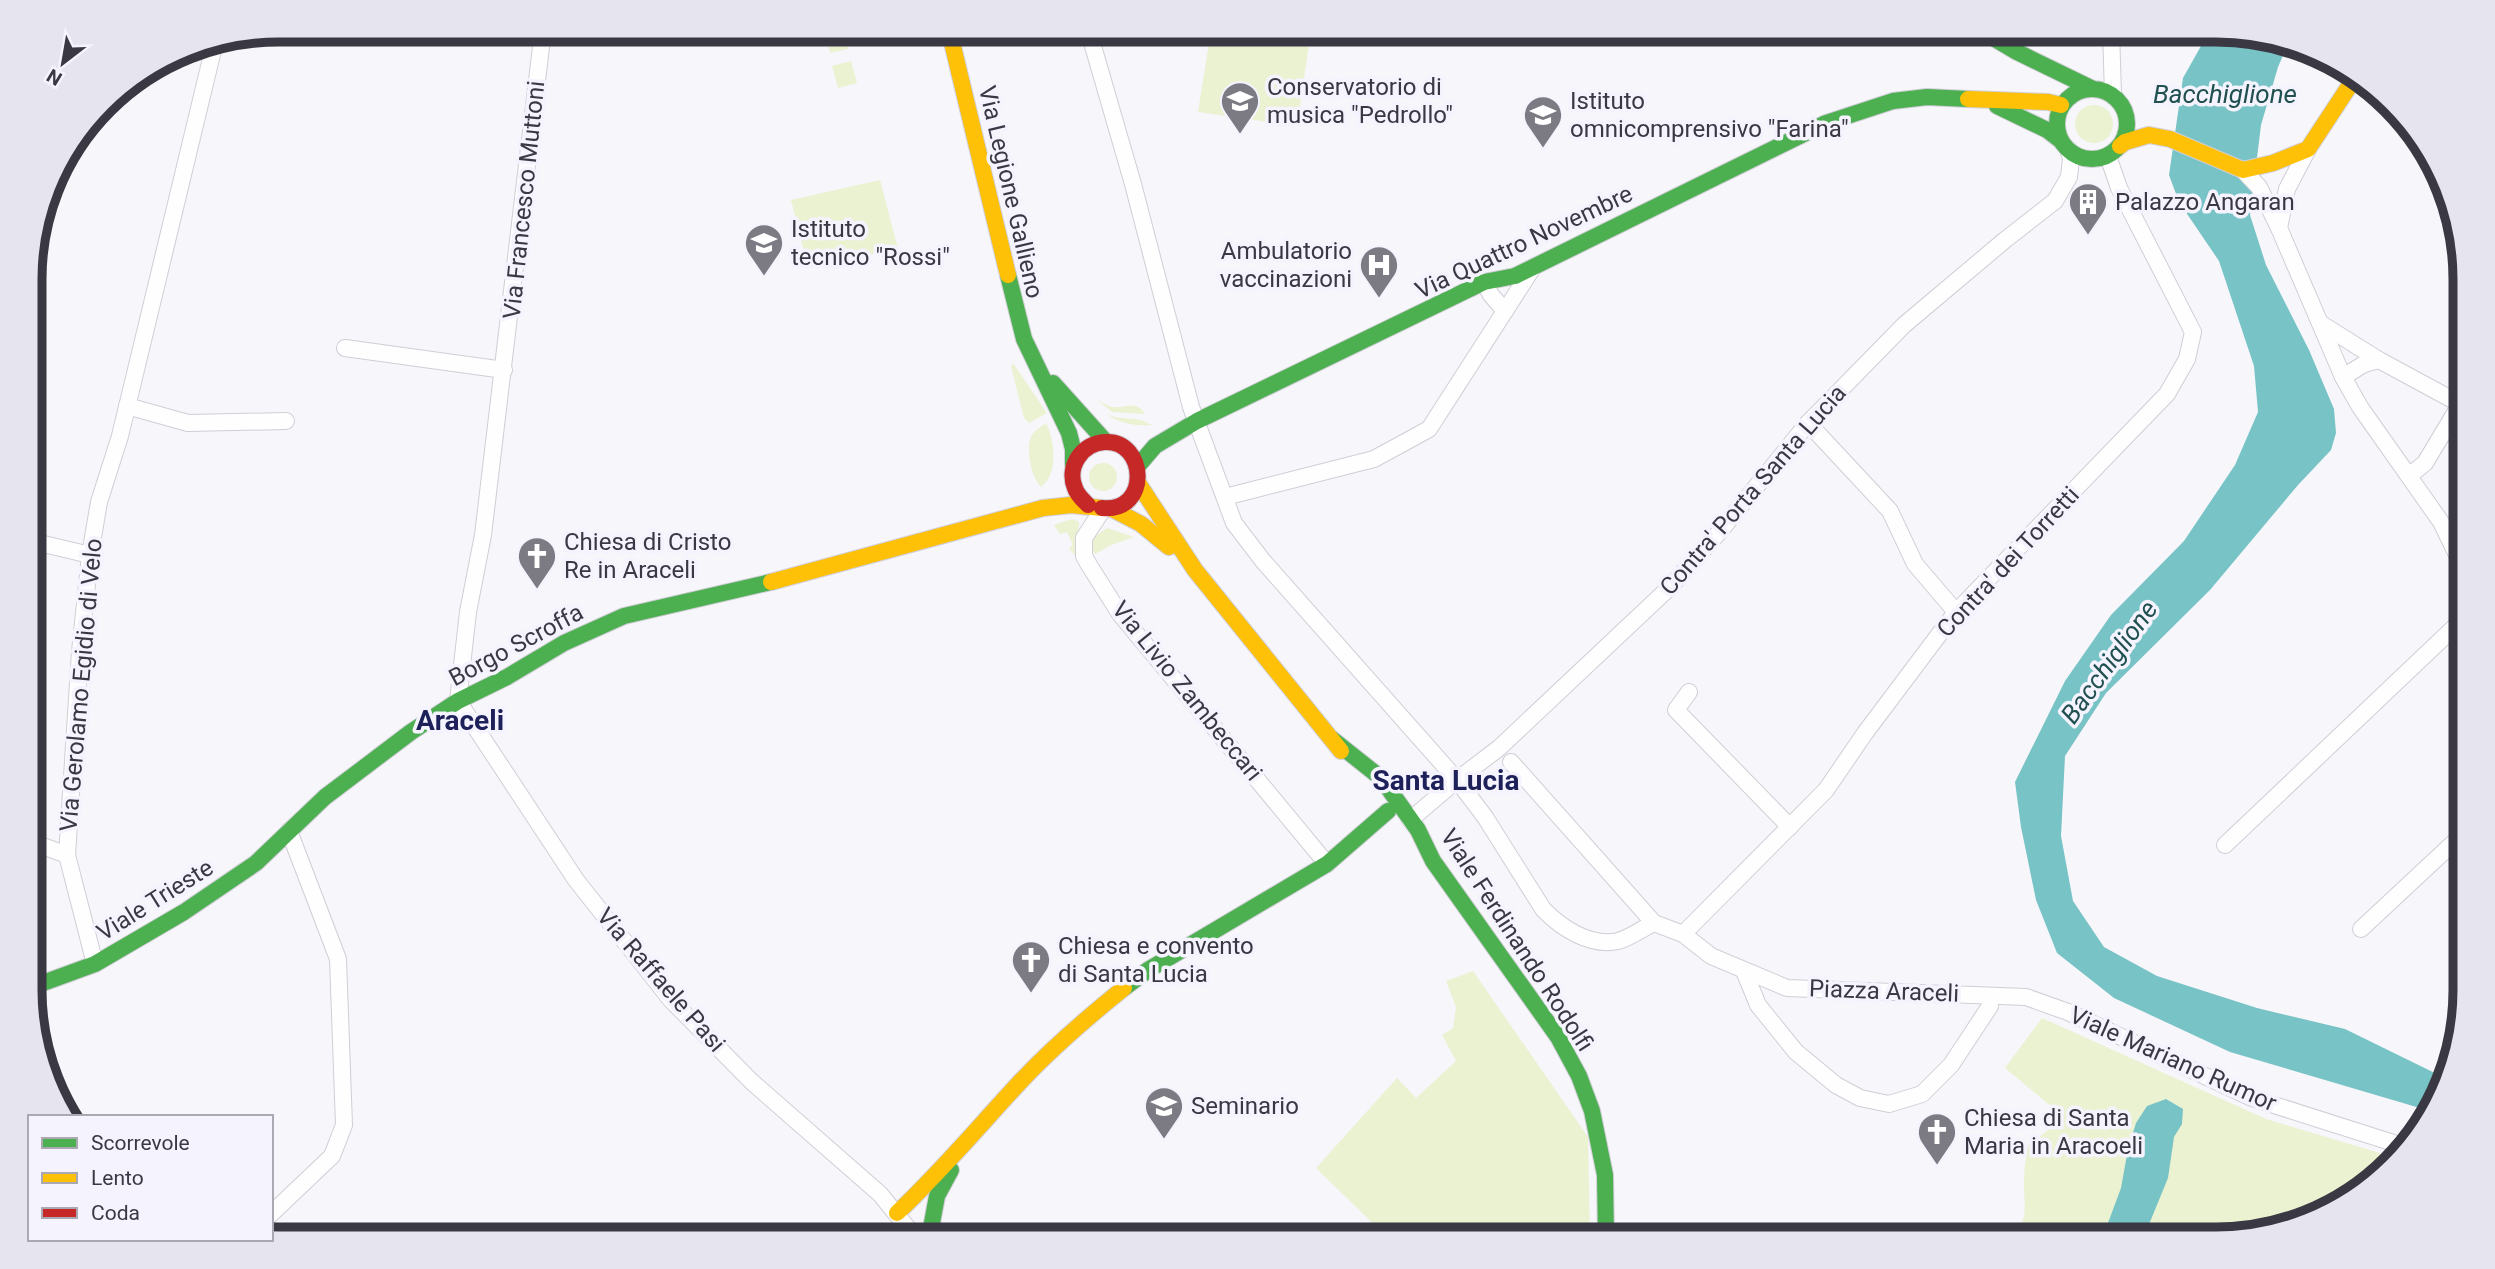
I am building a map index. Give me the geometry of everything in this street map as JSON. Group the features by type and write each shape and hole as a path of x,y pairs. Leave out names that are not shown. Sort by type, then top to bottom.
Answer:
{"main road":[{"path":"2000,42 2117,99 2144,129 2243,170 2269,164 2308,149 2350,84"},
{"name":"Via Legione Gallieno","path":"952,43 1017,317 1034,363 1069,433 1073,449 1072,471"},
{"path":"2017,52 2065,101"},
{"path":"2091,88 2080,90 2065,101 2057,117 2057,129 2064,145 2085,159 2095,159 2114,151 2144,129"},
{"name":"Via Quattro Novembre","path":"1138,475 1146,455 1171,435 1197,421 1484,282 1515,276 1826,123 1893,101 1927,97 2065,101"},
{"path":"2114,151 2126,136 2128,125 2126,113 2117,99"},
{"name":"Via Quattro Novembre","path":"1984,100 2030,121 2064,145"},
{"name":"Via Legione Gallieno","path":"1034,363 1113,444"},
{"name":"Via Quattro Novembre","path":"1113,444 1171,435"},
{"path":"1043,508 1072,471 1080,452 1092,444 1113,444 1131,454 1138,475 1195,570 1409,839 1433,860"},
{"path":"1072,471 1076,493 1101,508 1149,529 1195,570"},
{"path":"1101,508 1124,504 1133,495 1138,475"},
{"name":"Borgo Scroffa","path":"289,831 324,797 411,732 458,701 564,643 624,616 752,587 1043,508 1101,508"},
{"name":"Viale Ferdinando Rodolfi","path":"1332,739 1381,778 1418,830 1433,860 1558,1037 1579,1076 1592,1111 1605,1175 1606,1226"},
{"path":"901,1219 927,1185 1023,1079 1085,1019 1147,970 1327,864 1388,811"},
{"name":"Viale Trieste","path":"42,983 96,964 184,912 256,863 289,831"},
{"path":"931,1227 937,1196 973,1135"}],"street":[{"path":"2112,42 2117,99"},
{"name":"Via Francesco Muttoni","path":"458,701 468,612 484,536 542,43"},
{"path":"1093,43 1197,421 1234,523 1263,561 1457,780 1485,817 1552,919 1583,938 1603,942 1619,941 1654,923 1511,762"},
{"name":"Via Gerolamo Egidio di Velo","path":"96,964 67,855 80,652 90,555 99,502 127,406 213,52"},
{"name":"Contra' Porta Santa Lucia","path":"1410,820 1499,748 1670,587 1721,530 1808,423 1904,326 2055,201 2069,177 2071,159 2064,145"},
{"path":"2279,228 2287,190 2308,149"},
{"name":"Contra' dei Torretti","path":"1683,934 1826,790 1865,733 1956,612 2167,394 2187,359 2193,332 2119,188 2114,151"},
{"path":"2243,170 2259,187 2279,228 2343,377 2360,407 2441,522 2453,547"},
{"path":"1224,497 1374,459 1429,429 1534,266"},
{"path":"1484,282 1505,311"},
{"path":"2320,322 2379,360 2453,398"},
{"path":"345,348 504,370"},
{"path":"2343,377 2364,364 2379,360"},
{"path":"127,406 188,423 286,421"},
{"path":"2410,475 2424,463 2453,418"},
{"path":"1808,423 1890,511 1915,564 1956,612"},
{"name":"Via Livio Zambeccari","path":"1101,508 1084,538 1084,556 1088,565 1120,614 1327,864"},
{"path":"43,544 90,555"},
{"path":"2225,845 2453,628"},
{"path":"1689,692 1676,710 1790,827"},
{"name":"Via Raffaele Pasi","path":"458,701 576,880 671,1000 752,1082 880,1194 907,1227"},
{"path":"273,1212 332,1156 344,1125 338,959 289,831"},
{"path":"2361,929 2453,843"},
{"path":"42,846 67,855"},
{"name":"Piazza Araceli","path":"1654,923 1683,934 1712,956 1787,988 2026,997"},
{"name":"Piazza Araceli","path":"1744,971 1758,1005 1796,1052 1836,1085 1860,1098 1889,1104 1923,1094 1951,1065 1990,1006"},
{"name":"Viale Mariano Rumor","path":"2026,997 2068,1012 2252,1098 2396,1144"},
{"path":"901,1219 912,1225 932,1219"}],"green space":[{"path":"1309,42 1297,126 1198,112 1209,43"},
{"path":"827,43 847,43 848,49 830,53"},
{"path":"851,61 857,83 838,88 832,66"},
{"path":"2094,105 2107,111 2113,124 2107,137 2094,143 2081,137 2075,124 2081,111"},
{"path":"880,180 898,249 808,268 791,200"},
{"path":"1013,363 1047,413 1029,423 1024,418 1011,366"},
{"path":"1096,399 1113,407 1138,407 1145,414 1112,412"},
{"path":"1107,414 1139,420 1152,425 1128,424"},
{"path":"1046,423 1052,439 1054,457 1051,474 1041,487 1032,470 1029,447 1032,435"},
{"path":"1103,463 1113,467 1117,477 1113,487 1103,491 1093,487 1089,477 1093,467"},
{"path":"1072,519 1079,522 1076,557 1069,548 1073,545 1067,532 1060,534 1054,525"},
{"path":"1107,528 1134,537 1095,554 1091,548 1093,538"},
{"path":"1473,971 1588,1137 1590,1226 1376,1226 1316,1168 1397,1078 1416,1098 1456,1061 1442,1035 1453,1028 1456,1007 1446,981"},
{"path":"2042,1018 2266,1119 2385,1155 2348,1187 2321,1203 2262,1222 2232,1226 2021,1226 2025,1204 2024,1172 2028,1146 2058,1122 2059,1113 2005,1068"}],"water":[{"name":"Bacchiglione","path":"2203,42 2247,44 2284,53 2261,125 2250,215 2266,265 2309,350 2334,409 2336,433 2331,450 2210,590 2106,693 2065,756 2061,836 2073,901 2104,947 2157,976 2257,1008 2345,1029 2437,1074 2421,1108 2230,1052 2114,998 2057,953 2036,900 2015,782 2065,681 2111,615 2184,541 2235,465 2258,412 2254,366 2219,261 2179,202 2169,175 2183,78"},
{"path":"2166,1099 2183,1109 2182,1124 2174,1137 2168,1178 2148,1226 2107,1226 2121,1188 2136,1123 2147,1106"}],"traffic: fast":[{"path":"2000,42 2091,88"},
{"path":"2099,89 2112,95 2121,104 2125,110 2127,124 2125,138 2117,149 2106,157 2085,159 2067,149 2059,138 2057,117 2067,99 2078,91 2099,89"},
{"path":"1137,467 1155,446 1197,421 1484,282 1515,276 1826,123 1893,101 1927,97 1968,99"},
{"path":"1997,106 2047,130 2060,140"},
{"path":"1008,275 1024,339 1069,433 1073,464"},
{"path":"1053,383 1106,442"},
{"path":"42,983 95,964 184,912 256,863 325,797 411,732 458,701 507,677 564,643 624,616 771,582"},
{"path":"1332,739 1381,778 1418,830 1433,861 1558,1037 1579,1076 1592,1111 1605,1175 1606,1226"},
{"path":"1124,988 1148,970 1327,864 1388,811"},
{"path":"931,1227 937,1196 951,1170"}],"traffic: slow":[{"path":"952,43 1008,275"},
{"path":"2120,146 2149,135 2170,139 2243,170 2273,163 2308,149 2350,84"},
{"path":"1968,99 2048,102 2061,105"},
{"path":"1138,483 1195,570 1341,751"},
{"path":"771,582 1043,508 1071,505 1102,508"},
{"path":"1112,509 1141,524 1169,547"},
{"path":"897,1213 945,1165 1033,1068 1124,988"}],"traffic: jam":[{"path":"1088,505 1077,493 1073,480 1074,464 1083,451 1097,443 1119,444 1129,452 1135,463 1138,476 1136,489 1129,500 1118,507 1102,508"}],"place":[{"name":"Conservatorio di musica \"Pedrollo\"","path":"1240,135"},
{"name":"Istituto omnicomprensivo \"Farina\"","path":"1543,149"},
{"name":"Palazzo Angaran","path":"2088,236"},
{"name":"Istituto tecnico \"Rossi\"","path":"764,277"},
{"name":"Ambulatorio vaccinazioni","path":"1379,299"},
{"name":"Chiesa di Cristo Re in Araceli","path":"537,590"},
{"name":"Chiesa e convento di Santa Lucia","path":"1031,994"},
{"name":"Seminario","path":"1164,1140"},
{"name":"Chiesa di Santa Maria in Aracoeli","path":"1937,1166"}],"district":[{"name":"Araceli","path":"460,720"},
{"name":"Santa Lucia","path":"1446,780"}]}
